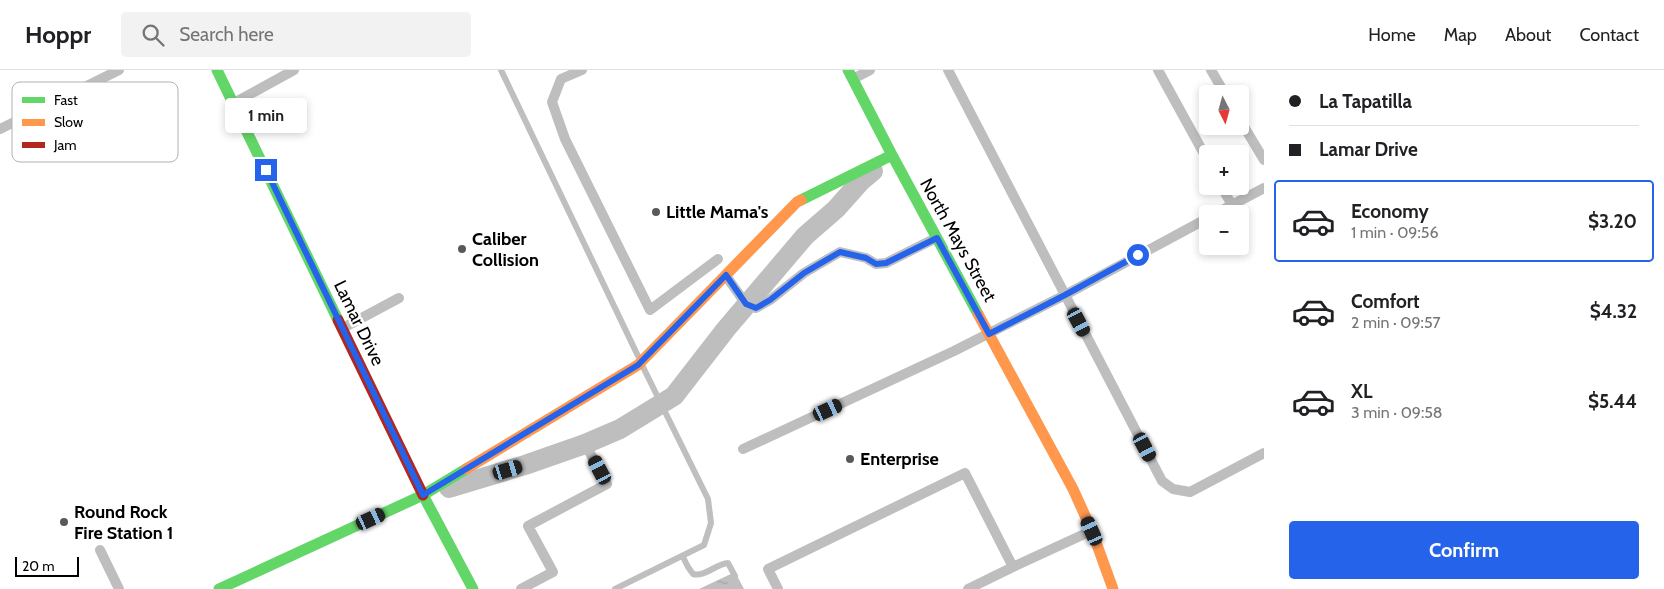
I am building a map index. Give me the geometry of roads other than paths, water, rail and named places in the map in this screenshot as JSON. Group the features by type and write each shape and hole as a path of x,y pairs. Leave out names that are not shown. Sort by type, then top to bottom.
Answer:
{"street":[{"name":"Lamar Drive","path":"217,70 423,495 473,589"},
{"name":"North Mays Street","path":"850,75 1072,489 1092,531 1113,589"},
{"path":"219,589 423,495 638,365 797,202 892,155"},
{"path":"423,495 525,465 585,444 620,429 674,396 746,304 805,236 836,210 862,181 892,155"}],"lane":[{"path":"94,82 119,70"},
{"path":"234,104 294,70"},
{"path":"582,70 561,79 552,102 565,139 650,310 718,259"},
{"path":"850,75 870,70"},
{"path":"948,70 1162,481 1173,490 1190,492 1264,453"},
{"path":"1158,70 1199,145"},
{"path":"1211,70 1220,85"},
{"path":"0,128 12,122"},
{"path":"1249,135 1264,160"},
{"path":"1226,195 1232,205 1264,188"},
{"path":"743,449 989,334 1199,223"},
{"path":"726,275 746,304 756,308 770,300 804,273 840,252 866,258 876,264 886,263 937,238"},
{"path":"342,328 400,298"},
{"path":"521,589 553,572 528,526 607,484 585,444"},
{"path":"778,589 768,569 965,473 1013,567"},
{"path":"968,589 1092,531"},
{"path":"100,550 119,589"}],"water":[{"path":"735,572 744,589 699,589"}],"waterway":[{"path":"501,70 638,356"},
{"path":"615,589 704,545 711,523 708,499 643,367"},
{"path":"683,557 693,574 702,574 728,563 735,576"}],"place":[{"name":"Little Mama's","path":"656,212"},
{"name":"Caliber Collision","path":"462,249"},
{"name":"Enterprise","path":"850,459"},
{"name":"Round Rock Fire Station 1","path":"64,522"}]}
